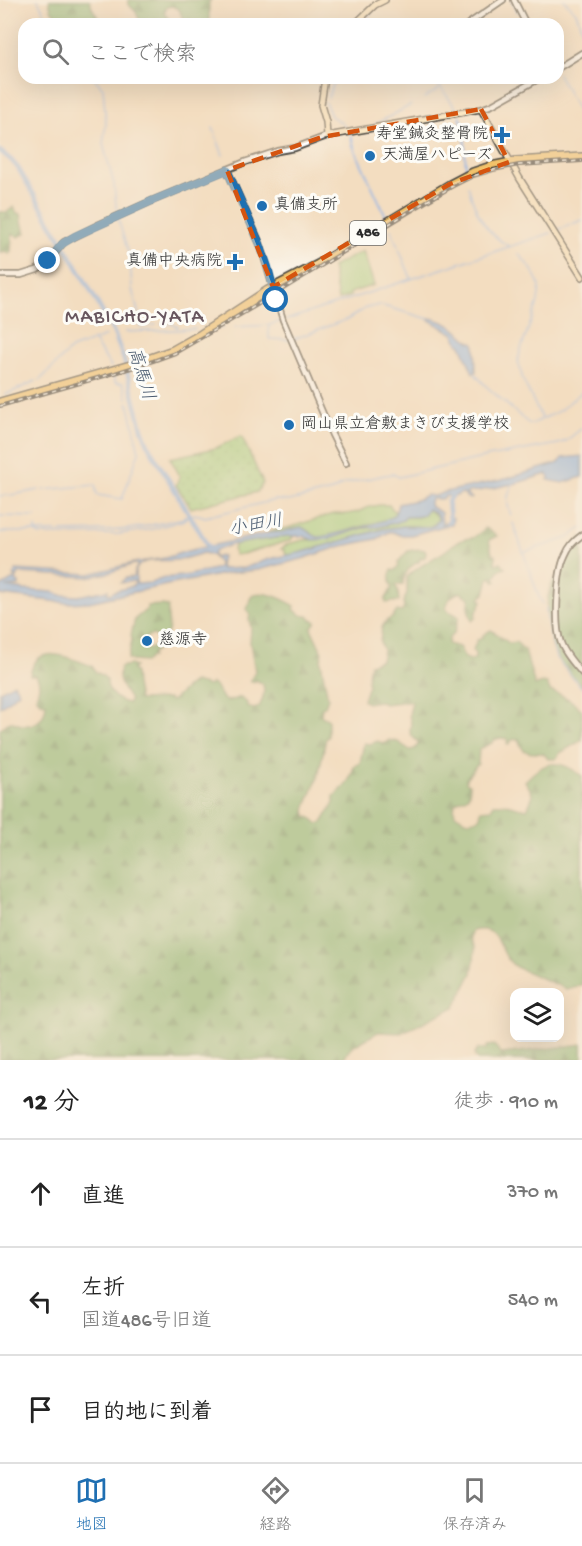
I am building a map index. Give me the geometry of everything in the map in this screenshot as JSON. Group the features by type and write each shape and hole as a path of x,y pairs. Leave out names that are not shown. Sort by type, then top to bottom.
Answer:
{"highway":[{"name":"486","path":"1,400 82,379 170,351 450,183 473,172 509,162 582,157"}],"main road":[{"path":"361,18 375,5 385,0"},
{"path":"324,84 321,105 327,136 481,109 509,162 582,277"}],"street":[{"path":"477,18 503,0"},
{"path":"513,0 523,18"},
{"path":"564,64 582,53"},
{"path":"481,109 529,84"},
{"path":"0,275 21,275 37,270 45,265 63,244 75,236 144,204 267,154 295,148 327,136"},
{"path":"227,170 260,244 283,321 346,463"},
{"path":"582,535 570,546 562,562 557,614 560,641 569,658 582,673"}],"highlighted area":[{"path":"481,109 509,162 450,184 273,287 227,170 322,137"}],"green space":[{"path":"49,0 90,0 98,18 58,18 51,10"},
{"path":"128,0 212,0 209,1 209,18 183,18 179,9 172,6 167,7 164,12 168,18 138,18"},
{"path":"14,207 17,213 21,214 26,233 19,237 12,234 11,252 9,254 5,251 0,253 0,212 7,212"},
{"path":"363,251 374,285 350,293 350,296 338,300 332,267"},
{"path":"240,436 263,483 257,492 191,508 176,485 180,476 170,458 216,448"},
{"path":"379,505 389,505 396,513 389,519 322,537 301,527 265,535 272,530 287,528 333,514 358,512"},
{"path":"428,509 438,517 437,523 429,527 404,526 383,529 288,556 285,550 281,549 288,544 304,540 329,539 363,528 398,522 406,517 421,516"},
{"path":"486,528 497,536 489,540 492,554 496,556 495,563 501,562 505,568 499,570 495,578 497,581 495,582 492,577 489,578 485,594 480,598 482,601 476,617 472,621 468,609 470,598 460,592 450,598 446,609 459,617 448,644 459,647 465,658 470,660 475,659 473,650 477,640 491,630 509,643 516,642 525,651 535,686 542,683 547,684 550,691 568,698 582,710 582,740 560,753 556,759 548,759 544,754 524,750 518,739 512,740 508,745 508,739 494,740 479,749 478,764 466,778 466,782 470,785 469,794 455,803 455,814 470,821 480,817 481,810 491,809 494,804 508,804 527,809 532,795 525,781 545,765 566,766 582,776 582,985 566,989 516,967 505,955 495,935 490,931 472,931 471,939 475,948 472,973 455,1007 401,1033 378,1032 352,1047 342,1060 0,1060 0,729 10,722 32,725 42,717 46,703 40,702 36,696 39,686 38,678 36,675 30,675 36,661 47,655 55,655 92,666 107,680 108,688 113,695 120,701 129,703 130,700 121,684 119,672 120,667 130,665 135,667 132,669 135,673 139,700 168,699 171,701 194,682 209,686 211,683 224,700 241,697 247,703 247,707 254,709 259,707 264,687 256,680 250,682 255,671 250,643 250,614 246,609 251,598 261,593 290,603 299,613 316,622 311,628 322,652 321,662 328,698 321,715 328,719 328,737 318,777 305,809 306,816 317,824 322,823 334,803 334,796 347,783 354,766 360,763 364,743 370,744 378,741 384,744 389,740 398,742 410,750 415,749 419,743 410,732 409,715 412,701 384,704 379,701 367,703 363,700 368,685 370,664 381,660 382,627 397,611 402,612 407,593 407,577 418,567 463,539 473,538"},
{"path":"294,535 291,540 234,555 235,544"},
{"path":"582,537 582,686 568,673 553,649 547,612 548,599 555,578 563,573 571,548"},
{"path":"425,550 425,557 408,571 403,585 395,585 399,601 386,603 385,600 392,588 390,579 392,570 398,567 399,561 408,551"},
{"path":"147,606 168,607 167,634 159,641 154,635 147,636 143,644 149,649 164,643 152,653 152,657 146,662 128,659 135,619 147,609"},
{"path":"582,1044 582,1060 478,1060 474,1054 478,1049 486,1050 487,1046 494,1045 502,1054"}],"water":[{"path":"430,318 447,324 473,342 476,372 473,373 454,334 429,320"},
{"path":"582,456 582,477 563,483 548,480 547,474 517,483 468,492 466,494 471,499 462,493 454,497 431,499 431,507 441,513 442,524 453,518 452,524 411,535 389,532 377,539 342,546 258,570 230,573 89,602 67,603 0,595 0,587 14,579 16,570 90,574 133,563 165,558 187,551 301,527 318,537 331,535 388,519 397,510 398,504 417,500 426,495 435,496 502,480 559,463 562,458","holes":["428,509 439,519 429,527 404,526 383,529 303,552 269,559 244,568 220,569 222,556 213,555 214,551 230,545 288,536 303,536 313,540 329,539 363,528 398,522 406,517 421,516","203,553 211,555 219,563 218,568 189,575 164,578 150,583 136,583 136,570 143,563 154,560 179,560","134,564 138,565 134,577 125,578 121,583 134,581 135,584 110,594 107,593 108,590 78,596 61,595 53,592 6,587 19,586 16,581 19,573 87,577"]},
{"path":"14,683 19,692 0,707 0,691"}],"waterway":[{"path":"38,0 47,18"},
{"path":"511,0 518,12"},
{"path":"564,0 576,12 582,30"},
{"path":"368,18 371,12"},
{"path":"99,84 103,88 106,123 103,144 114,184 118,214"},
{"path":"328,98 333,84"},
{"path":"438,84 458,111"},
{"path":"438,86 442,84"},
{"path":"563,84 582,119"},
{"path":"424,98 439,89"},
{"path":"325,102 331,116 343,124 346,131"},
{"path":"374,125 411,105"},
{"path":"460,116 464,128 466,171"},
{"path":"213,128 223,155"},
{"path":"351,135 354,148 386,216"},
{"name":"高馬川","path":"0,151 18,168 114,333 149,447 210,548"},
{"path":"468,186 482,221 494,235 510,247"},
{"path":"118,219 130,258 132,289 140,327 156,325"},
{"path":"555,231 582,220"},
{"path":"391,230 398,246"},
{"path":"286,320 551,233"},
{"path":"399,249 411,278"},
{"path":"519,254 532,270 540,286 538,302 518,361 523,380 542,419"},
{"path":"269,325 269,339 291,340 348,319 366,308 380,305 429,319"},
{"path":"235,327 269,325 282,321"},
{"path":"161,324 172,324 178,327"},
{"path":"215,328 223,328"},
{"path":"125,332 195,329"},
{"path":"40,380 71,349 106,336"},
{"path":"94,341 111,367"},
{"path":"112,372 115,382 123,383 127,398"},
{"path":"475,374 528,423 532,424 559,411 582,392"},
{"path":"5,395 36,381"},
{"path":"128,402 136,436"},
{"name":"小田川","path":"36,528 36,533 40,535 118,534 152,529 184,520 191,515 205,517 275,500 289,501 332,491 344,484 385,475 393,474 399,477 558,444 566,441 582,428"},
{"path":"43,490 95,485 97,495 122,499 139,452 136,439"},
{"path":"511,515 508,498 513,482"},
{"path":"0,496 39,490"},
{"path":"448,522 450,521 448,501 453,494"},
{"path":"0,532 120,530 190,515"},
{"path":"0,516 36,517"},
{"path":"513,523 543,604"},
{"path":"525,552 568,538 582,528"},
{"path":"546,608 556,658 582,688"}],"railway":[{"path":"0,406 175,353 425,202 473,176 519,165 582,161"}],"place":[{"name":"寿堂鍼灸整骨院","path":"502,135"},
{"name":"天満屋ハピーズ","path":"370,156"},
{"name":"真備支所","path":"262,206"},
{"name":"真備中央病院","path":"235,262"},
{"name":"岡山県立倉敷まきび支援学校","path":"289,425"},
{"name":"慈源寺","path":"147,641"}],"district":[{"name":"MABICHO-YATA","path":"135,318"}],"route":[{"path":"48,261 62,244 75,236 227,170 260,244 276,300"}]}
